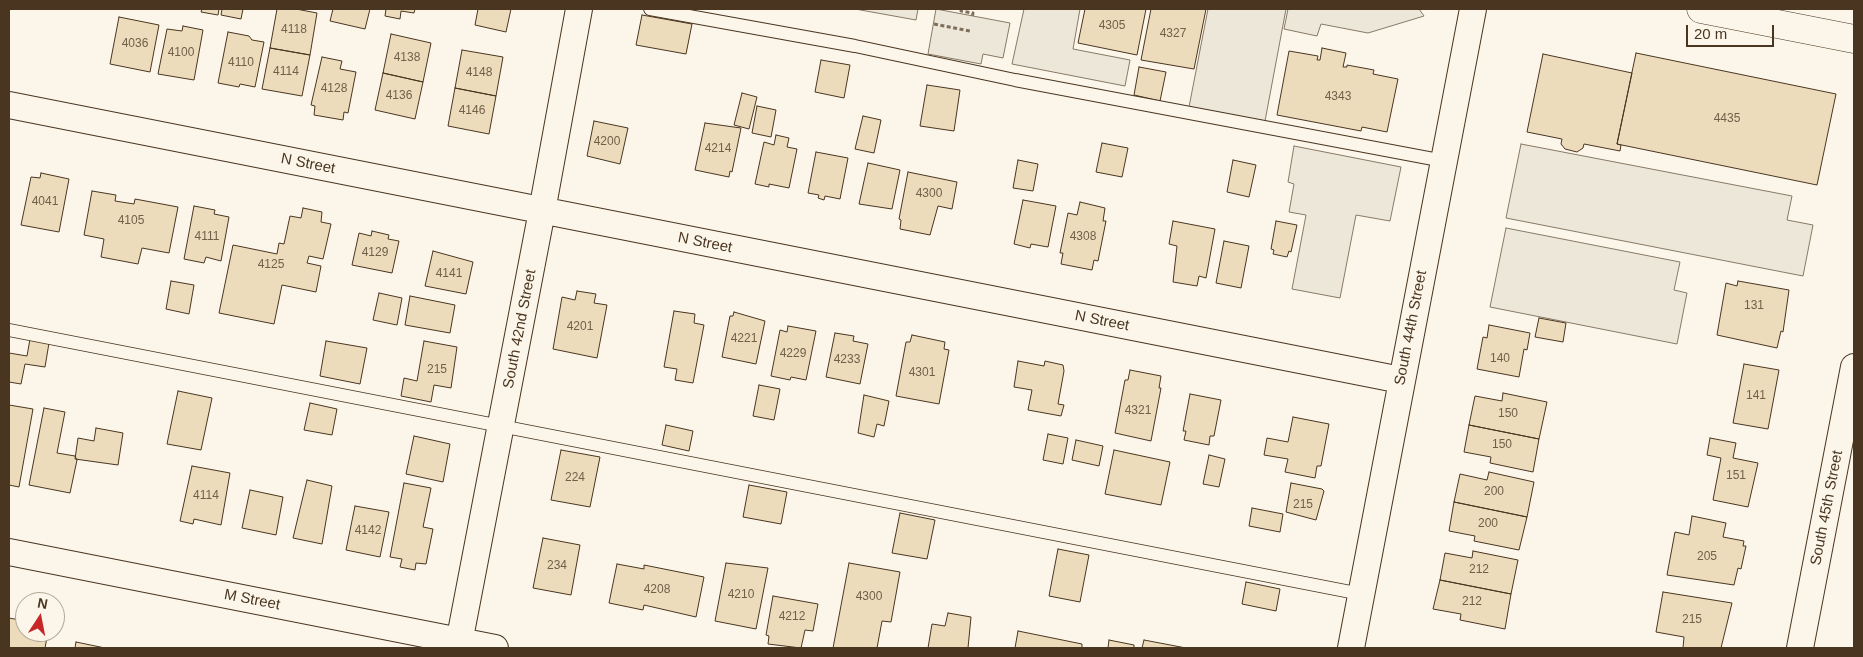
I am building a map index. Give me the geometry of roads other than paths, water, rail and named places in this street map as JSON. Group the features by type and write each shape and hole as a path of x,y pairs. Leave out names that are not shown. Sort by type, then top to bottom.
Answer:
{"main road":[{"path":"1701,9 1854,39"}],"street":[{"name":"South 42nd Street","path":"458,645 542,211 578,9"},
{"name":"South 44th Street","path":"1351,648 1473,9"},
{"name":"N Street","path":"9,105 1401,380"},
{"name":"South 45th Street","path":"1800,648 1854,367"},
{"name":"M Street","path":"9,552 458,645 495,648"}],"lane":[{"path":"650,9 855,46 1015,80 1444,161"},
{"path":"9,330 1361,594"}]}
